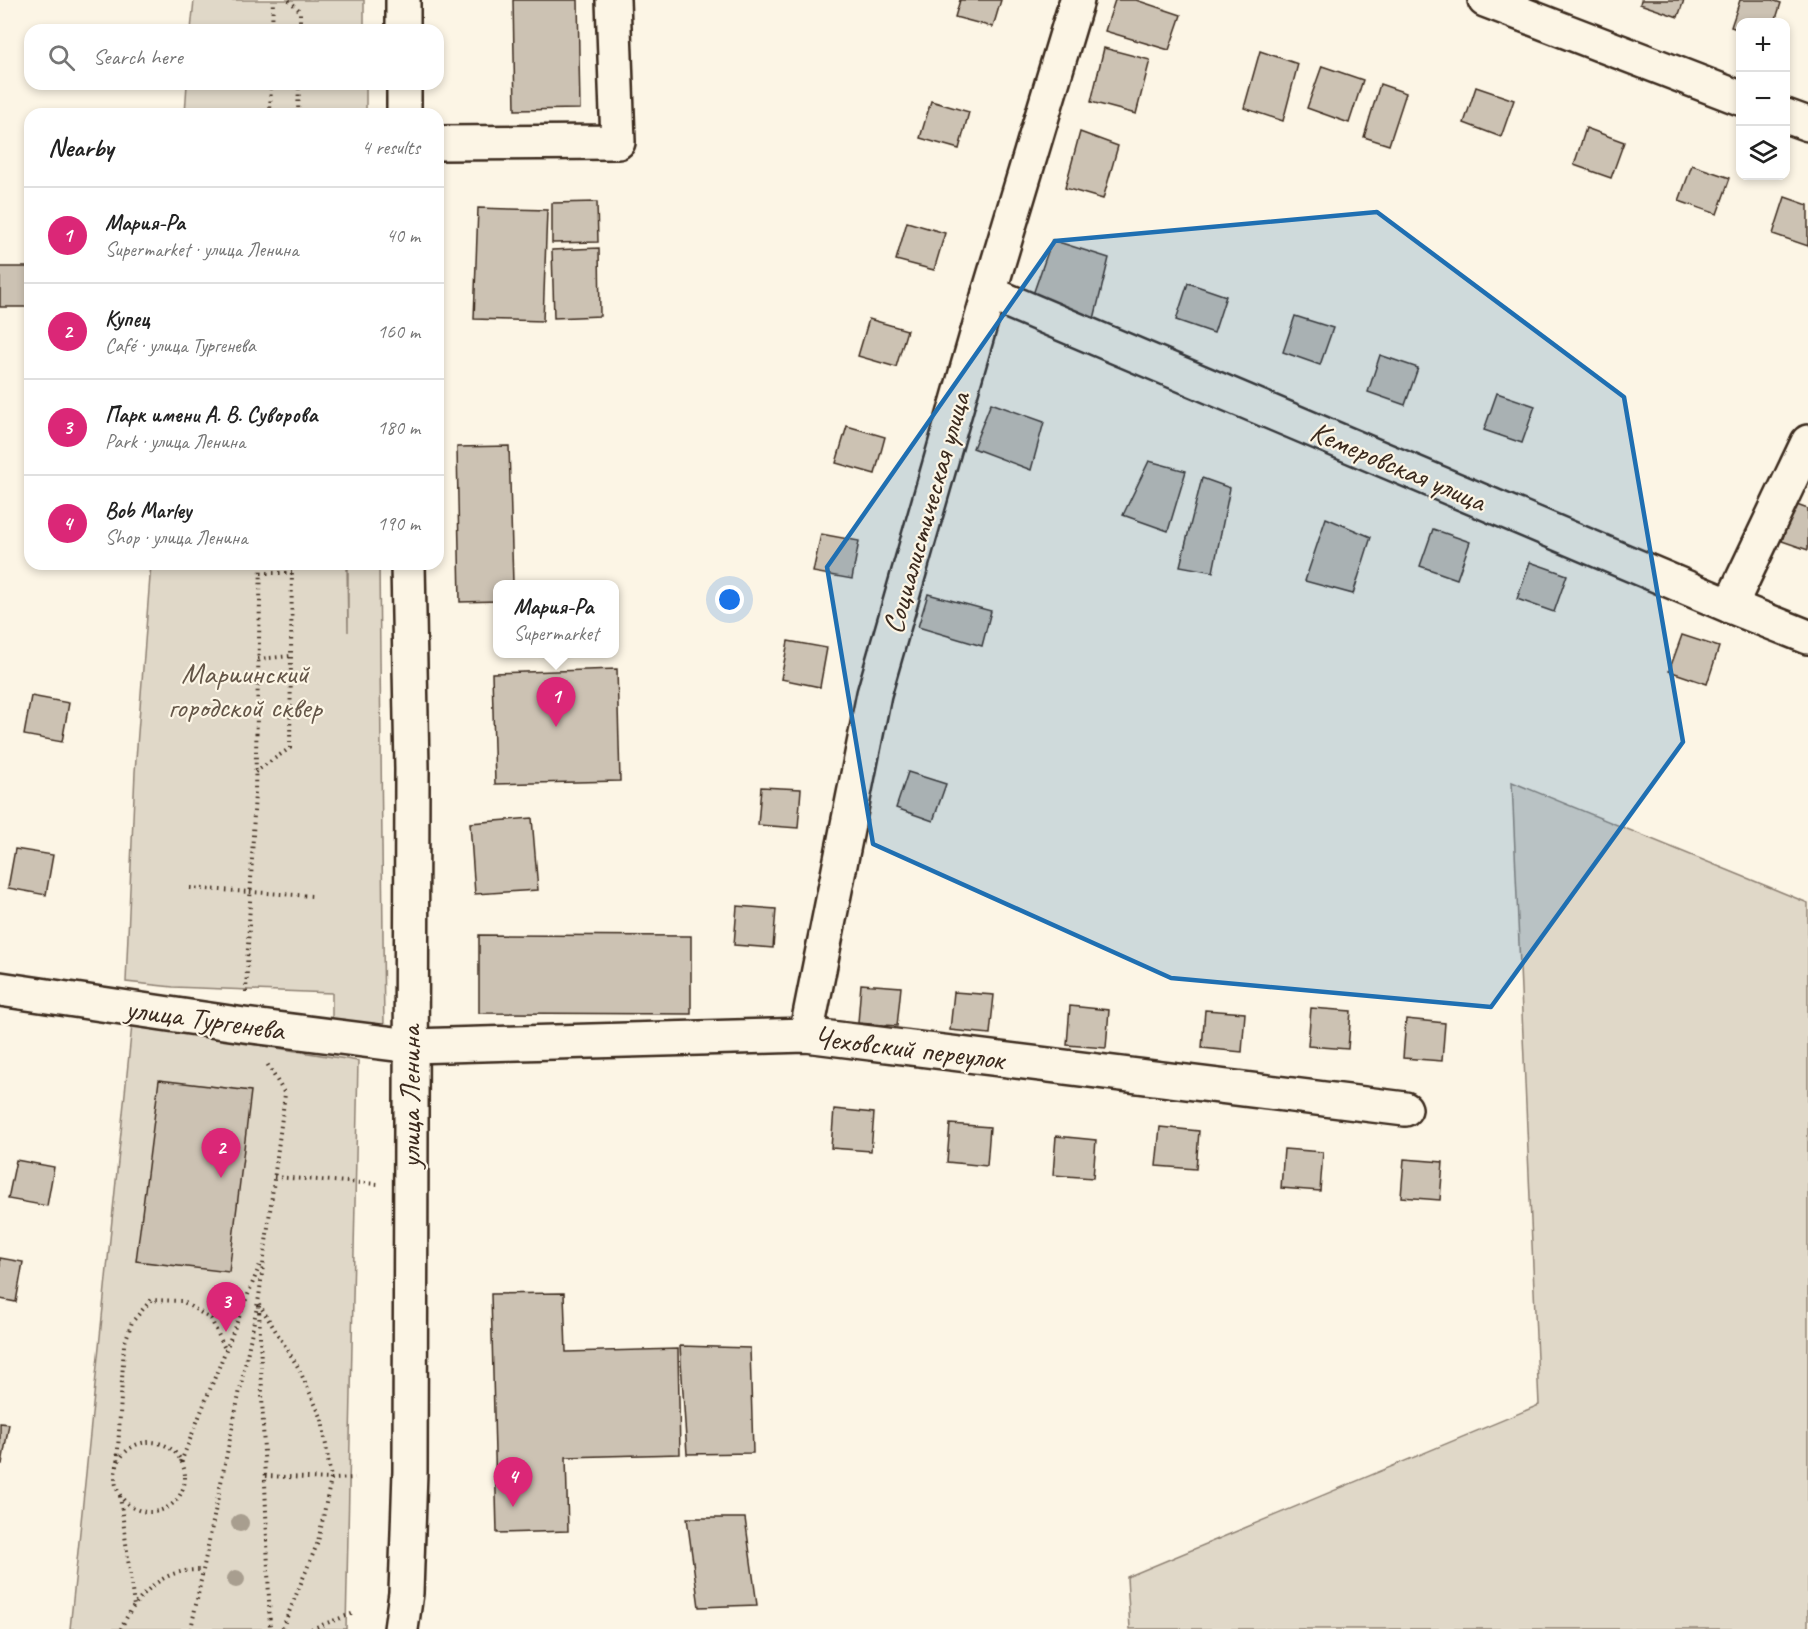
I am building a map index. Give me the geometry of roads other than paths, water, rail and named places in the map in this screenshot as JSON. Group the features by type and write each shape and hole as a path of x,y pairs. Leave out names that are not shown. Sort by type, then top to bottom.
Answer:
{"street":[{"path":"403,0 403,24"},
{"path":"444,143 618,142 613,0"},
{"name":"Социалистическая улица","path":"806,1035 874,694 989,293 1077,0"},
{"path":"1485,0 1736,96"},
{"path":"404,90 404,108"},
{"path":"1790,118 1808,124"},
{"name":"Кемеровская улица","path":"989,293 1808,637"},
{"path":"1730,606 1808,442"},
{"name":"улица Ленина","path":"401,1629 406,1593 410,1471 412,769 408,570"},
{"name":"улица Тургенева","path":"0,989 244,1025 411,1046"},
{"name":"Чеховский переулок","path":"411,1046 806,1035 1405,1109"}],"place":[{"name":"Мария-Ра","path":"556,727"},
{"name":"Купец","path":"221,1178"},
{"name":"Парк имени А. В. Суворова","path":"226,1332"},
{"name":"Bob Marley","path":"513,1507"}],"park label":[{"name":"Мариинский городской сквер","path":"245,690"}]}
